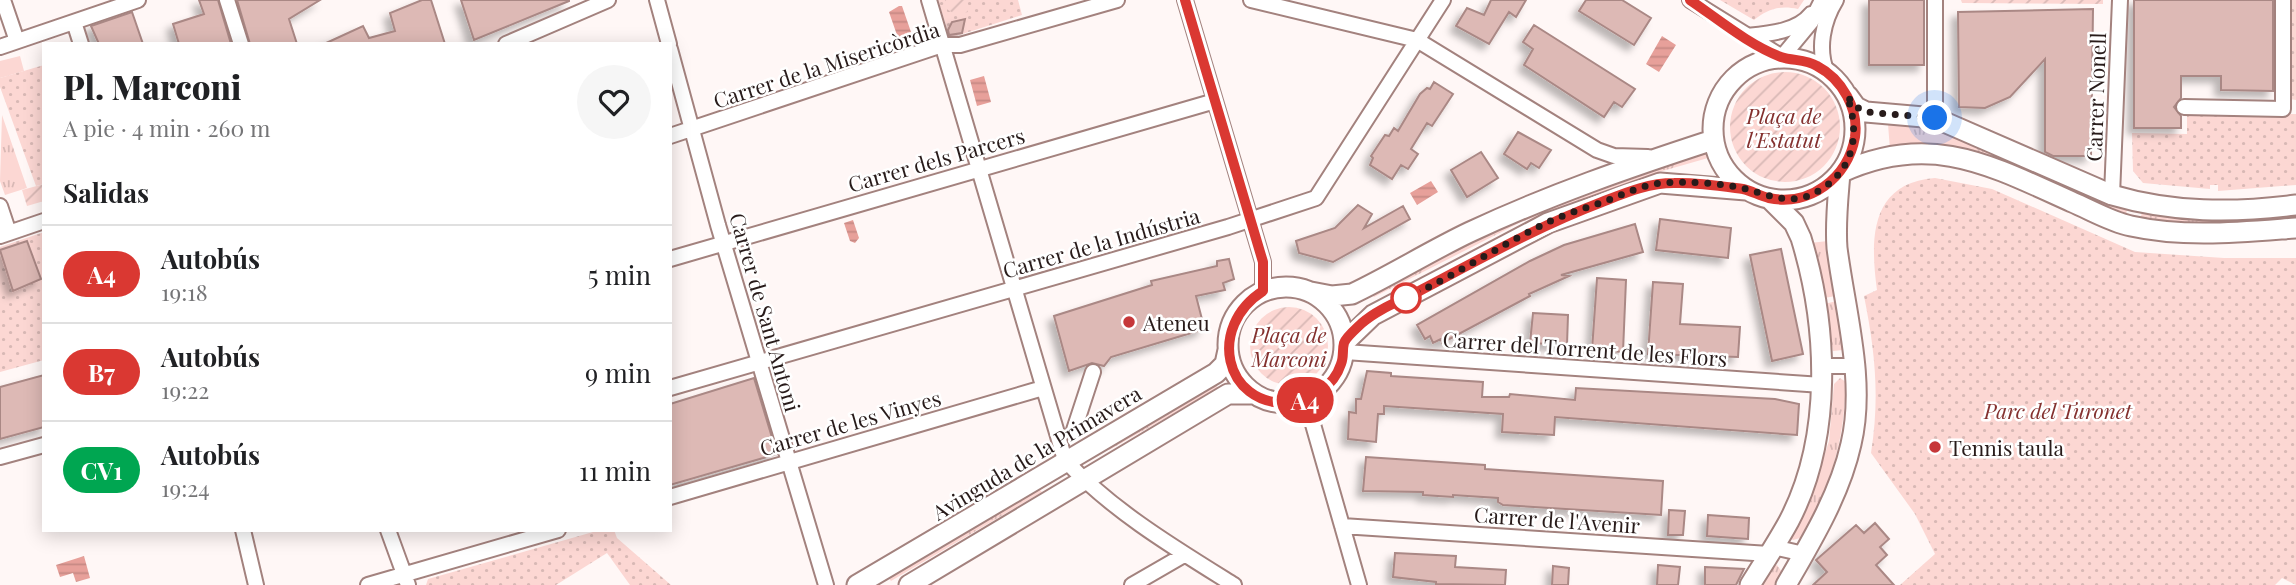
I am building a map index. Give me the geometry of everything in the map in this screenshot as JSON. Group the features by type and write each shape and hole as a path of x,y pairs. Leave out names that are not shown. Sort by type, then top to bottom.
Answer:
{"street":[{"path":"3,0 18,41"},
{"path":"0,47 138,0"},
{"path":"227,0 240,42"},
{"path":"511,42 608,0"},
{"path":"657,0 668,42"},
{"path":"929,0 1065,460 1082,478 1184,555 1234,585"},
{"name":"Carrer de la Misericòrdia","path":"672,135 942,45 960,45 1117,0"},
{"path":"1185,0 1263,262 1263,291"},
{"path":"1251,0 1417,40 1597,150 1614,156 1660,157"},
{"name":"Carrer de la Indústria","path":"672,387 1315,198 1443,0"},
{"path":"1690,0 1782,57 1817,65 1856,107 1867,112 1935,118 2112,195 2181,210 2231,211 2296,205"},
{"path":"1827,73 1824,64 1823,32 1836,0"},
{"path":"1934,0 1935,118"},
{"name":"Carrer Nonell","path":"2112,195 2120,0"},
{"path":"2184,107 2283,109 2283,0"},
{"path":"1746,36 1769,34 1792,27 1807,19 1821,3"},
{"path":"1747,190 1731,177 1720,160 1713,141 1713,116 1722,93 1737,74 1758,62 1782,57 1811,22 1821,3"},
{"path":"78,21 81,42"},
{"name":"Carrer de Sant Antoni","path":"672,56 724,243 826,585"},
{"path":"1786,585 1804,555 1842,475 1852,443 1856,414 1853,366 1837,238 1840,173 1850,155 1855,135 1854,115 1847,96"},
{"name":"Carrer dels Parcers","path":"672,258 1215,101"},
{"path":"1713,141 1660,157 1539,201 1467,233 1352,294 1332,296 1279,286 1263,291 1247,301 1236,315 1229,332 1228,350 1232,367 1241,382 1254,394 1271,401 1289,403 1307,400 1332,381 1345,347 1373,315 1548,223 1641,187 1660,183 1747,190 1770,198 1790,200 1809,195 1826,186 1840,173 1867,160 1904,153 1942,155 1978,161 2130,226 2179,233 2296,228"},
{"path":"1750,585 1790,519 1803,484 1819,414 1822,375 1816,309 1801,238 1794,223 1770,198"},
{"path":"0,206 5,234 42,222"},
{"path":"1311,292 1326,302 1338,316 1345,347"},
{"name":"Carrer del Torrent de les Flors","path":"1345,347 1822,375 1853,366"},
{"name":"Avinguda de la Primavera","path":"857,585 1216,373 1225,364 1228,350"},
{"path":"1074,430 1093,372"},
{"name":"Carrer de les Vinyes","path":"672,496 1043,388"},
{"path":"909,585 1082,478 1228,394 1254,394"},
{"path":"1307,400 1359,585"},
{"path":"0,457 42,446"},
{"name":"Carrer de l'Avenir","path":"1342,526 1804,555"},
{"path":"243,532 256,585"},
{"path":"389,532 406,581"},
{"path":"368,585 406,581 552,532"},
{"path":"1132,585 1184,555"}],"green space":[{"path":"938,0 1018,0 1022,15 950,38"},
{"path":"945,0 967,0 968,12 957,15 948,10"},
{"path":"1720,0 1804,0 1798,9 1775,9 1754,20"},
{"path":"1961,0 2103,0 2103,4 1962,3"},
{"path":"2290,0 2296,0 2296,100 2289,99"},
{"path":"20,56 24,71 0,78 0,61"},
{"path":"42,66 42,184 36,186 0,87 0,78"},
{"name":"Plaça de l'Estatut","path":"1785,72 1806,76 1824,88 1836,106 1840,127 1836,148 1824,166 1806,178 1785,182 1764,178 1746,166 1734,148 1730,127 1734,106 1746,88 1764,76"},
{"path":"2296,114 2296,185 2218,191 2218,185 2210,185 2210,189 2143,183 2133,171 2132,133 2187,134 2187,115"},
{"path":"2,115 27,188 5,195 0,181"},
{"path":"1908,122 1927,125 2128,206 2126,214 2091,202 1890,150 1888,124"},
{"path":"1704,152 1708,158 1659,172 1521,222 1374,297 1371,294 1403,274 1547,204"},
{"name":"Parc del Turonet","path":"1935,178 1992,189 2135,252 2224,258 2296,258 2296,585 2282,578 2275,585 1900,585 1935,554 1915,514 1871,453 1875,374 1864,296 1877,290 1875,233 1886,202 1898,190 1914,182"},
{"path":"42,185 42,202 27,206 22,190"},
{"path":"2142,209 2296,213 2296,222 2179,225 2141,218"},
{"path":"42,233 42,361 0,372 0,247"},
{"path":"1828,241 1836,296 1824,298 1810,243"},
{"path":"1837,301 1843,350 1833,351 1824,304"},
{"name":"Plaça de Marconi","path":"1281,307 1297,307 1311,313 1322,324 1328,338 1328,354 1322,368 1311,379 1297,385 1281,385 1267,379 1256,368 1250,354 1250,338 1256,324 1267,313"},
{"path":"1840,378 1846,382 1842,426 1834,463 1811,518 1800,538 1793,540 1790,538 1816,480 1829,441 1834,384"},
{"path":"1214,384 1219,388 1109,450 1107,445"},
{"name":"Tennis taula","path":"1946,437 1949,452 1923,458 1920,443"},
{"path":"1036,486 1042,492 891,581 887,576"},
{"path":"593,532 615,532 617,538 671,585 630,585 607,553 556,585 426,585 428,579"},
{"path":"1777,565 1782,572 1776,585 1762,585 1772,567"}],"shaded area":[{"path":"902,6 911,32 898,38 889,12"},
{"path":"1662,36 1676,45 1659,72 1646,64"},
{"path":"984,76 991,102 977,106 970,80"},
{"path":"1431,181 1438,192 1417,205 1410,193"},
{"path":"853,220 859,238 855,243 850,241 844,223"},
{"path":"84,556 90,578 76,582 73,573 60,577 56,565"}],"building":[{"path":"199,0 218,0 230,42 178,42 173,24 204,14"},
{"path":"237,0 320,0 289,19 296,42 249,42"},
{"path":"422,0 431,0 444,42 328,42 363,26 369,38 395,31 390,13"},
{"path":"461,0 569,0 569,1 474,40"},
{"path":"1491,0 1526,0 1516,17 1509,12 1489,44 1456,26 1467,8 1484,15"},
{"path":"1586,0 1622,0 1651,18 1634,45 1579,11"},
{"path":"1869,0 1924,0 1924,65 1869,65"},
{"path":"2134,0 2273,0 2273,91 2221,90 2221,76 2181,76 2181,98 2174,107 2181,116 2181,128 2134,128"},
{"path":"2093,9 2091,156 2053,156 2045,152 2045,59 2010,97 1985,108 1959,107 1958,12"},
{"path":"132,12 142,42 98,42 91,26"},
{"path":"965,19 962,33 949,35 952,22"},
{"path":"1534,25 1635,89 1622,107 1614,102 1604,117 1524,65 1533,49 1523,42"},
{"path":"1434,82 1453,94 1432,126 1427,123 1411,149 1418,154 1408,169 1401,165 1392,179 1370,165 1373,158 1371,156 1385,135 1389,136 1394,128 1398,131 1420,94 1427,88 1430,89"},
{"path":"1518,132 1551,150 1539,168 1531,163 1527,169 1504,154"},
{"path":"1481,152 1498,178 1467,197 1451,170"},
{"path":"1358,205 1372,214 1364,228 1403,206 1410,219 1333,262 1299,253 1296,241 1335,228"},
{"path":"1660,219 1731,228 1728,258 1656,250"},
{"path":"1635,224 1643,252 1561,275 1569,276 1529,294 1530,296 1442,343 1441,339 1433,343 1430,336 1425,339 1417,325 1530,261 1564,245"},
{"path":"27,241 41,279 13,291 0,250"},
{"path":"1781,249 1803,354 1772,361 1750,255"},
{"name":"Ateneu","path":"1229,259 1234,279 1223,283 1225,290 1196,296 1204,327 1201,330 1111,357 1104,366 1092,363 1069,371 1054,316 1152,285 1151,281 1217,266 1217,261"},
{"path":"1597,278 1626,280 1623,352 1592,350"},
{"path":"1653,282 1683,284 1680,324 1740,327 1738,357 1648,354"},
{"path":"1533,313 1568,315 1567,345 1530,343"},
{"path":"1367,371 1391,373 1391,376 1483,382 1482,397 1509,397 1510,394 1575,400 1576,388 1775,399 1799,404 1797,435 1555,417 1554,435 1502,432 1503,414 1384,406 1384,414 1378,414 1376,442 1348,439 1349,412 1356,413 1356,399 1361,399"},
{"path":"42,376 42,428 0,439 0,387"},
{"path":"754,378 777,454 672,484 672,403"},
{"path":"1366,457 1485,465 1485,469 1663,481 1661,515 1503,505 1498,502 1498,498 1423,495 1423,492 1363,491"},
{"path":"1669,510 1685,511 1683,535 1668,535"},
{"path":"1708,515 1749,518 1748,539 1707,536"},
{"path":"1875,523 1889,539 1880,547 1887,555 1876,565 1894,585 1813,585 1827,572 1816,560 1856,525 1864,533"},
{"path":"1395,553 1456,556 1455,567 1506,570 1505,585 1436,584 1393,577"},
{"path":"1658,565 1680,567 1678,585 1657,585"},
{"path":"1553,566 1569,568 1568,585 1552,585"},
{"path":"1705,567 1744,569 1736,585 1705,585"}],"bus line":[{"name":"A4","path":"1185,0 1244,194 1265,277 1263,291 1247,301 1236,315 1229,332 1228,350 1232,367 1241,382 1254,394 1271,401 1289,403 1307,400 1321,392 1332,381 1341,367 1345,352 1344,343 1373,315 1548,223 1641,187 1660,183 1747,190 1770,198 1790,200 1809,195 1826,186 1840,173 1850,155 1855,135 1854,115 1847,96 1835,78 1817,65 1796,58 1782,57 1690,0"}],"place":[{"name":"Ateneu","path":"1129,322"},
{"name":"Tennis taula","path":"1935,447"}],"route":[{"path":"1406,298 1548,223 1641,187 1676,183 1747,190 1770,198 1790,200 1809,195 1826,186 1840,173 1850,155 1855,135 1854,115 1847,96 1856,107 1867,112 1935,118"}]}
